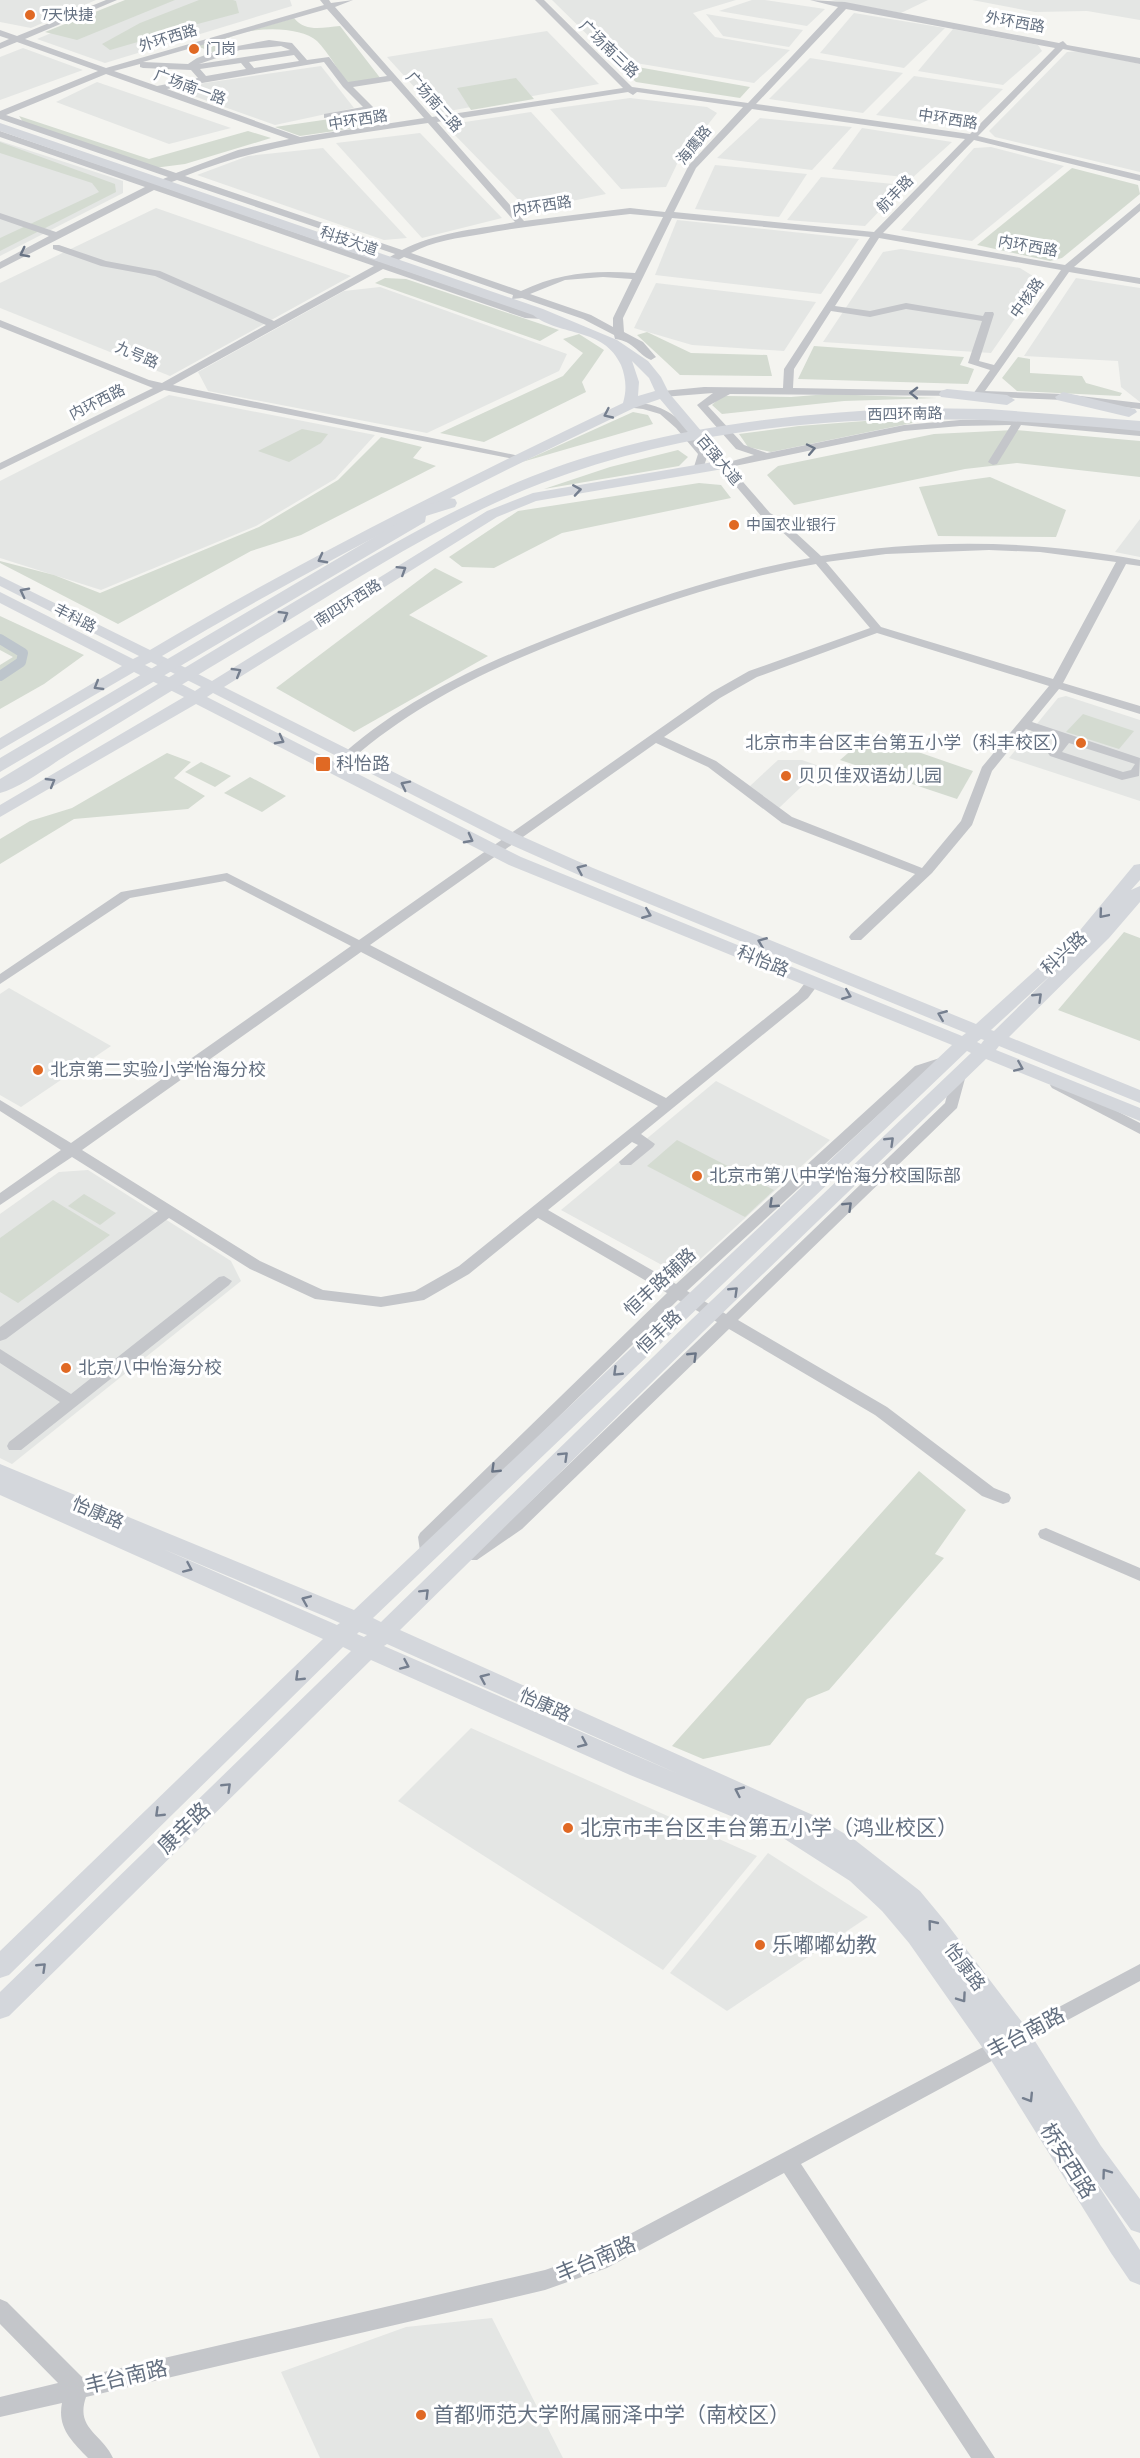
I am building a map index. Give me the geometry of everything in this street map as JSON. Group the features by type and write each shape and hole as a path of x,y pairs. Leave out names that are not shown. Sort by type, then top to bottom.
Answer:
{"highway":[{"path":"947,394 999,398 1036,410 1140,433"},
{"path":"1063,397 1140,415"},
{"name":"西四环南路","path":"668,436 837,406 913,403 1140,415"},
{"name":"西四环南路","path":"740,422 1036,410"},
{"path":"904,428 926,422 995,413"},
{"path":"0,787 437,525 538,480 668,436"},
{"path":"387,524 449,503 528,470 597,448 668,436"},
{"path":"437,525 502,502 533,497"},
{"path":"0,766 323,573 449,503"}],"main road":[{"name":"科技大道","path":"0,122 393,260 538,312 543,316 617,337 666,388"},
{"name":"科技大道","path":"0,127 170,183"},
{"name":"科技大道","path":"393,260 517,296 617,337 651,357 669,377 666,388"},
{"path":"617,337 635,389 629,405"},
{"path":"0,745 231,608 387,524 514,458 666,388"},
{"name":"百强大道","path":"666,388 728,464"},
{"name":"南四环西路","path":"0,812 212,687 483,519 533,497 728,464"},
{"name":"丰科路","path":"0,580 151,656"},
{"name":"丰科路","path":"0,597 135,665"},
{"name":"科怡路","path":"151,656 513,839 981,1041 1047,1078 1140,1115"},
{"name":"科怡路","path":"135,665 496,852 813,982 1140,1097"},
{"name":"科兴路","path":"981,1041 1087,933 1140,869"},
{"name":"科兴路","path":"981,1041 1103,934 1140,891"},
{"name":"恒丰路","path":"349,1629 685,1296 981,1041"},
{"name":"恒丰路","path":"376,1641 444,1574 720,1317 952,1068"},
{"name":"怡康路","path":"0,1472 376,1641 638,1768 788,1829 859,1874 891,1904 1008,2043"},
{"name":"怡康路","path":"0,1486 349,1629"},
{"name":"康辛路","path":"0,1967 349,1629"},
{"name":"康辛路","path":"0,2007 376,1641"},
{"name":"桥安西路","path":"1008,2043 1140,2221"},
{"name":"桥安西路","path":"1008,2043 1120,2244 1140,2272"}],"street":[{"path":"0,46 113,0"},
{"name":"外环西路","path":"0,115 108,70 326,2 348,0"},
{"name":"广场南三路","path":"539,0 632,90"},
{"name":"外环西路","path":"814,0 1063,44 1140,61"},
{"name":"广场南二路","path":"326,2 522,224"},
{"name":"海鹰路","path":"617,337 618,318 692,167 748,105 845,5"},
{"name":"广场南一路","path":"0,33 108,70 301,142"},
{"path":"204,79 192,64 210,56 243,49 258,42 288,45 305,63"},
{"name":"航丰路","path":"788,391 789,369 876,235 1063,44"},
{"path":"197,49 210,56"},
{"path":"138,67 154,64 171,68 194,67 295,52"},
{"path":"243,60 252,71"},
{"path":"156,89 326,60 370,110 327,116"},
{"path":"346,85 393,78"},
{"name":"中环西路","path":"0,276 57,242 170,183 238,156 301,142 632,90 973,137 1140,178"},
{"path":"0,115 170,183"},
{"path":"0,134 170,183"},
{"name":"中核路","path":"978,394 1067,268 1140,206"},
{"name":"内环西路","path":"0,467 164,386 393,260 435,240 522,224 609,212 668,213 876,235 1140,281"},
{"path":"0,216 104,264 157,273 274,326"},
{"name":"中环西路","path":"0,266 57,242"},
{"path":"517,296 558,277 578,273 639,276"},
{"path":"828,308 870,314 906,306 988,316 973,363 995,368"},
{"name":"九号路","path":"0,316 156,378 164,386"},
{"name":"九号路","path":"0,323 146,383 164,386"},
{"path":"164,386 514,458"},
{"path":"666,388 702,405 740,447 771,457"},
{"name":"西四环南路","path":"666,388 1063,397"},
{"path":"702,405 715,396 764,391"},
{"path":"629,405 651,405 665,410 704,454 698,470"},
{"name":"西四环南路","path":"728,464 904,428 960,423 1018,423 1140,433"},
{"path":"993,462 1018,423"},
{"name":"百强大道","path":"728,464 766,515 778,522 819,561 877,629"},
{"path":"348,756 365,740 419,701 471,673 580,630 735,577 819,561 891,551 956,547 1020,548 1123,559 1140,563"},
{"path":"856,937 923,873 967,822 986,770 1056,685 1123,559"},
{"path":"0,1200 716,695 753,674 877,629 1140,710"},
{"path":"1024,724 1067,738 1140,764 1134,773 1122,776 1054,753 1067,738"},
{"path":"655,738 712,764 787,820 923,873"},
{"path":"0,980 126,895 227,877 666,1104"},
{"path":"0,1105 72,1148 255,1265 320,1295 381,1302 419,1296 464,1270 803,995 813,982"},
{"path":"1047,1078 1140,1129"},
{"path":"626,1162 648,1144 629,1134"},
{"path":"0,1335 169,1210"},
{"path":"536,1210 881,1411 988,1492 1003,1498"},
{"path":"15,1446 224,1281"},
{"path":"0,1355 71,1402"},
{"path":"1046,1534 1140,1575"},
{"name":"丰台南路","path":"0,2407 546,2280 624,2250 1140,1972"},
{"path":"788,2162 984,2458"},
{"path":"0,2309 78,2388 72,2406 73,2426 102,2458"}],"shaded area":[{"path":"0,0 96,0 31,28 0,22"},
{"path":"125,0 175,0 77,40 45,32"},
{"path":"129,0 290,0 292,6 105,63 37,39"},
{"path":"199,0 233,0 236,1 239,13 175,30 183,37 169,39 162,35 110,50 102,44 140,23"},
{"path":"552,0 736,0 693,13 715,37 790,50 754,83 612,59"},
{"path":"752,0 825,9 807,26 719,11"},
{"path":"830,0 928,0 901,13"},
{"path":"972,0 1140,0 1140,20 1087,11 1035,12"},
{"path":"854,13 945,28 904,68 820,53"},
{"path":"706,14 803,30 789,47 723,36"},
{"path":"294,18 304,26 322,28 340,26 381,79 347,83 321,45 308,35 281,29 265,29 237,34"},
{"path":"953,29 1038,45 1042,51 1003,85 918,71"},
{"path":"547,31 599,84 438,113 387,57"},
{"path":"236,35 224,40 216,47 225,50 214,53 197,46"},
{"path":"23,48 83,70 0,100 0,57"},
{"path":"1081,51 1140,64 1140,172 995,137 989,131 1067,52"},
{"path":"810,58 903,73 863,113 769,99"},
{"path":"615,63 750,87 740,98 636,82"},
{"path":"321,66 354,108 275,125 171,88"},
{"path":"914,76 1003,89 962,128 876,115"},
{"path":"516,78 534,99 471,110 457,88"},
{"path":"97,82 231,128 169,144 56,102"},
{"path":"630,98 707,107 717,113 677,164 666,187 621,189 550,109"},
{"path":"531,112 606,194 528,210 445,125"},
{"path":"371,113 376,125 300,136 275,127"},
{"path":"19,116 149,159 248,131 271,138 185,164 154,168 23,122"},
{"path":"760,118 852,127 812,170 717,158"},
{"path":"862,128 952,142 912,178 832,169"},
{"path":"420,133 502,218 422,238 336,143"},
{"path":"0,141 123,181 123,193 0,256"},
{"path":"0,142 115,184 116,192 0,251 0,238 99,192 92,183 0,153"},
{"path":"991,147 1064,166 972,241 901,230 974,148"},
{"path":"323,148 407,238 384,240 197,175 248,156"},
{"path":"715,165 807,174 779,217 695,209"},
{"path":"1072,168 1138,185 1140,194 1062,258 1050,261 977,245"},
{"path":"821,177 904,185 865,226 787,220"},
{"path":"156,208 351,276 170,376 0,308 0,283"},
{"path":"677,220 859,239 821,294 655,275"},
{"path":"901,249 1020,268 1041,281 991,353 823,342 883,252"},
{"path":"385,278 406,279 559,330 540,341 375,283"},
{"path":"1076,278 1140,288 1140,402 1121,387 1118,361 1024,356"},
{"path":"656,283 816,302 784,351 692,345 634,328"},
{"path":"380,287 567,354 559,371 427,433 208,391 198,372 344,291"},
{"path":"647,332 691,353 767,355 772,376 680,375 637,335"},
{"path":"579,334 604,350 582,382 586,392 484,442 440,433 563,376 583,353 563,339"},
{"path":"814,346 964,357 960,365 974,369 968,384 798,379"},
{"path":"1018,357 1030,359 1030,373 1082,376 1086,383 1122,393 1120,396 1017,391 1002,378"},
{"path":"828,394 937,398 844,401 722,414 712,405 720,397 726,396 791,397"},
{"path":"169,395 375,435 335,479 256,526 101,590 0,558 0,481"},
{"path":"633,412 648,415 653,424 522,462"},
{"path":"904,418 951,418 922,421 771,452 748,447 739,434 799,426"},
{"path":"302,429 328,434 321,443 289,462 258,451"},
{"path":"1015,430 1140,441 1140,477 1017,463 965,469 794,505 767,475 778,466 934,434"},
{"path":"381,437 422,447 413,458 436,466 301,535 251,551 118,624 0,563 0,561 54,575 100,593 259,527 338,480"},
{"path":"678,450 688,457 679,466 544,489 610,467"},
{"path":"990,477 1066,510 1056,537 938,536 919,487"},
{"path":"699,483 721,485 731,498 562,533 494,568 462,567 449,557 518,511"},
{"path":"1140,519 1140,557 1115,552"},
{"path":"435,568 463,582 409,615 488,656 354,732 276,688"},
{"path":"0,616 84,655 44,684 0,709 0,665 13,657 0,650"},
{"name":"北京市丰台区丰台第五小学（科丰校区）","path":"1066,696 1140,720 1140,801 1009,758 1058,698"},
{"path":"1083,714 1134,731 1119,749 1066,732"},
{"path":"869,735 973,771 957,799 840,760"},
{"path":"167,753 191,762 174,778 205,796 188,809 74,819 0,864 0,839 30,821 72,808"},
{"name":"贝贝佳双语幼儿园","path":"778,760 802,760 822,767 779,808 750,786"},
{"path":"201,762 231,776 215,787 185,772"},
{"path":"250,777 286,796 262,812 224,793"},
{"path":"1124,932 1140,938 1140,1041 1058,1010"},
{"name":"北京第二实验小学怡海分校","path":"9,988 111,1046 21,1107 0,1095 0,994"},
{"name":"北京市第八中学怡海分校国际部","path":"716,1081 830,1140 682,1276 561,1210"},
{"path":"677,1140 774,1190 745,1217 647,1166"},
{"name":"北京八中怡海分校","path":"88,1170 231,1261 241,1281 12,1464 0,1458 0,1214 59,1172"},
{"path":"84,1194 116,1213 100,1225 68,1206"},
{"path":"53,1200 110,1235 18,1303 0,1292 0,1238"},
{"path":"919,1471 966,1510 935,1554 944,1558 829,1690 807,1699 770,1745 703,1759 672,1746"},
{"name":"北京市丰台区丰台第五小学（鸿业校区）","path":"471,1728 757,1856 663,1970 398,1801"},
{"name":"乐嘟嘟幼教","path":"768,1853 868,1917 727,2011 670,1973"},
{"name":"首都师范大学附属丽泽中学（南校区）","path":"492,2318 563,2458 320,2458 281,2372 406,2327"}],"waterway":[{"path":"0,639 23,653 21,662 0,676"}],"place":[{"name":"7天快捷","path":"30,15"},
{"name":"门岗","path":"194,49"},
{"name":"中国农业银行","path":"734,525"},
{"name":"北京市丰台区丰台第五小学（科丰校区）","path":"1081,743"},
{"name":"科怡路","path":"323,764"},
{"name":"贝贝佳双语幼儿园","path":"786,776"},
{"name":"北京第二实验小学怡海分校","path":"38,1070"},
{"name":"北京市第八中学怡海分校国际部","path":"697,1176"},
{"name":"北京八中怡海分校","path":"66,1368"},
{"name":"北京市丰台区丰台第五小学（鸿业校区）","path":"568,1828"},
{"name":"乐嘟嘟幼教","path":"760,1945"},
{"name":"首都师范大学附属丽泽中学（南校区）","path":"421,2415"}]}
